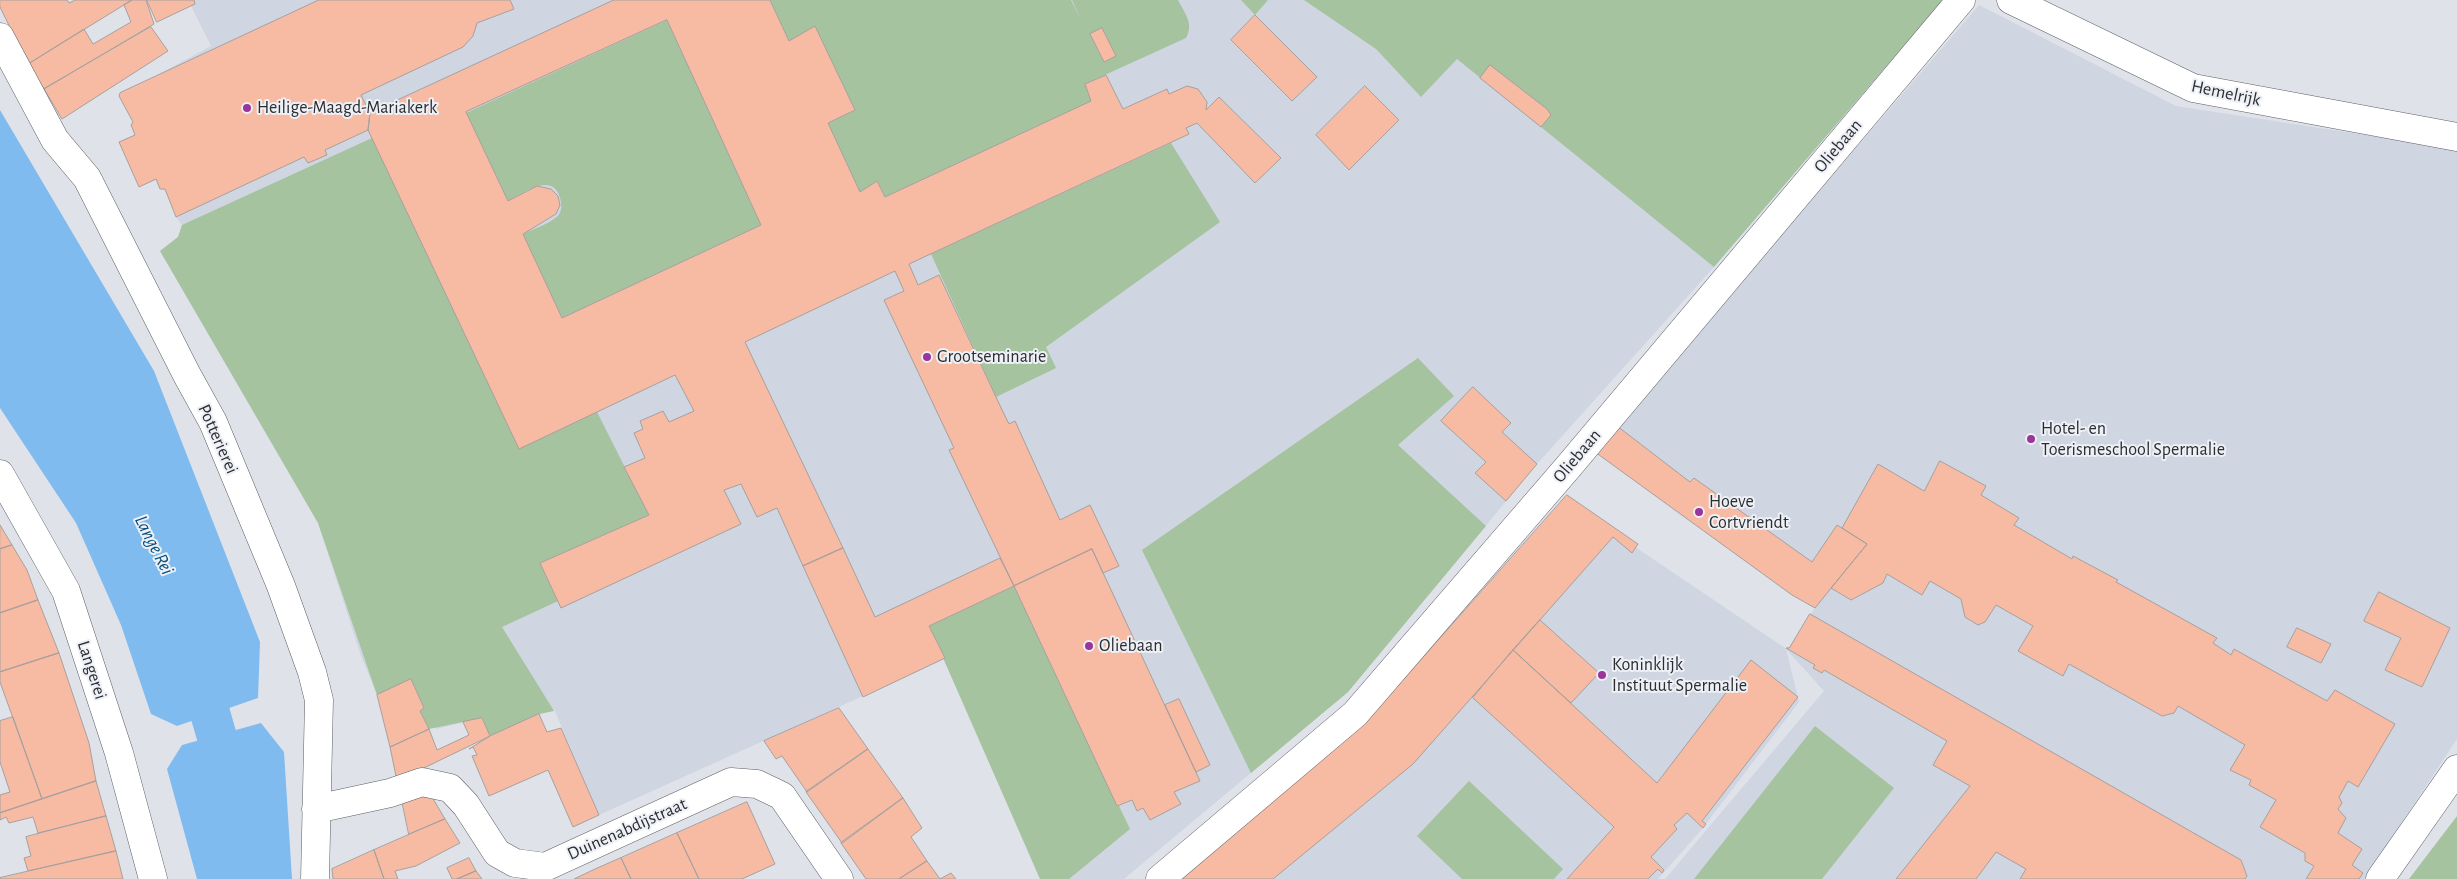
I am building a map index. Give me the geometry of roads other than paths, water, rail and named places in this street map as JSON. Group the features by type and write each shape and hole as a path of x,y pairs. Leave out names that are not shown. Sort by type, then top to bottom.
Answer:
{"street":[{"name":"Oliebaan","path":"1160,879 1355,714 1569,466 1961,0"},
{"name":"Hemelrijk","path":"2011,0 2192,88 2457,137"},
{"name":"Potterierei","path":"0,37 55,140 87,178 187,375 213,422 281,586 312,672 319,700 315,879"},
{"name":"Langerei","path":"0,474 66,591 119,753 153,879"},
{"path":"2380,879 2457,769"},
{"name":"Duinenabdijstraat","path":"316,809 390,793 422,782 450,788 466,805 497,852 515,863 544,867 731,782 756,784 782,796 839,879"}],"water":[{"path":"0,110 154,371 260,642 258,698 177,726 151,714 121,625 76,523 0,408"},
{"path":"261,723 284,752 292,879 197,879 167,769 182,745"}],"waterway":[{"name":"Lange Rei","path":"195,661 234,796 243,879"}],"place":[{"name":"Heilige-Maagd-Mariakerk","path":"247,108"},
{"name":"Grootseminarie","path":"927,357"},
{"name":"Hotel- en Toerismeschool Spermalie","path":"2031,439"},
{"name":"Hoeve Cortvriendt","path":"1699,512"},
{"name":"Oliebaan","path":"1089,646"},
{"name":"Koninklijk Instituut Spermalie","path":"1602,675"}]}
